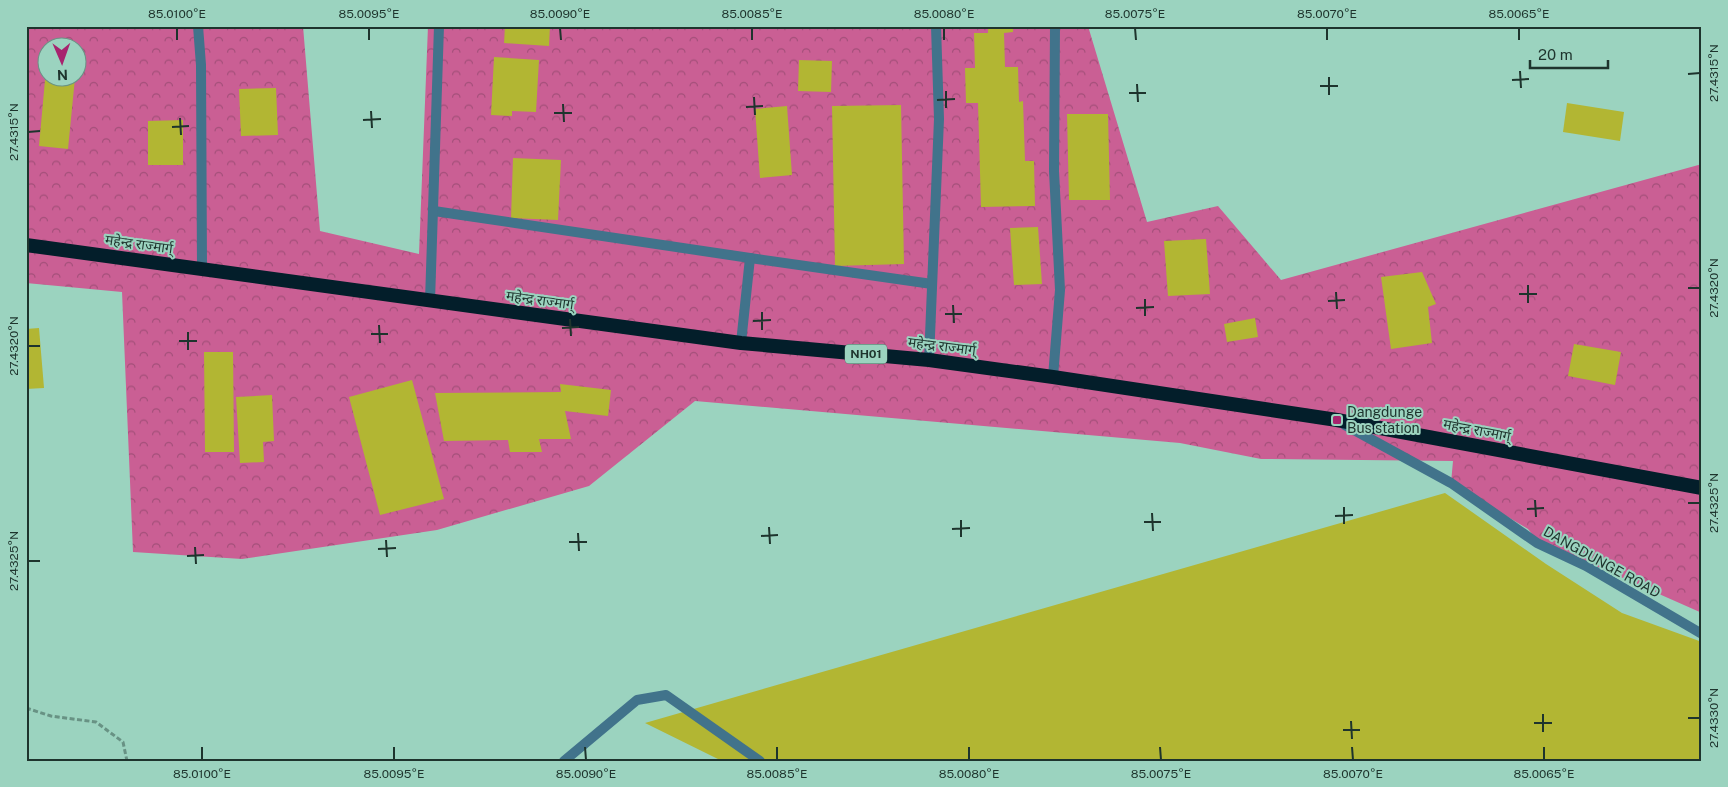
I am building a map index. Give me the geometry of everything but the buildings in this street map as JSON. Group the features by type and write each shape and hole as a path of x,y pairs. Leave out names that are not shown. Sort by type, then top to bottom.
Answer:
{"highway":[{"name":"महेन्द्र राज्मार्ग्","path":"26,245 430,302 741,343 929,360 1053,377 1337,420 1702,488"}],"street":[{"path":"198,26 201,65 202,269"},
{"path":"430,302 439,26"},
{"path":"929,360 939,119 936,26"},
{"path":"1053,377 1060,290 1054,171 1055,26"},
{"path":"434,211 932,284"},
{"path":"741,343 750,258"},
{"name":"DANGDUNGE ROAD","path":"1337,420 1451,483 1538,543 1586,566 1702,634"},
{"path":"564,761 637,700 666,695 760,761"}],"path":[{"path":"26,708 51,716 96,722 123,742 127,761"}],"green space":[{"path":"26,26 303,26 320,231 419,254 428,26 1088,26 1147,222 1218,206 1281,280 1702,164 1702,613 1537,540 1528,529 1451,483 1453,461 1261,459 1180,443 695,401 589,486 437,530 242,559 133,552 122,292 26,283"}],"place":[{"name":"Dangdunge Bus station","path":"1337,420"}]}
